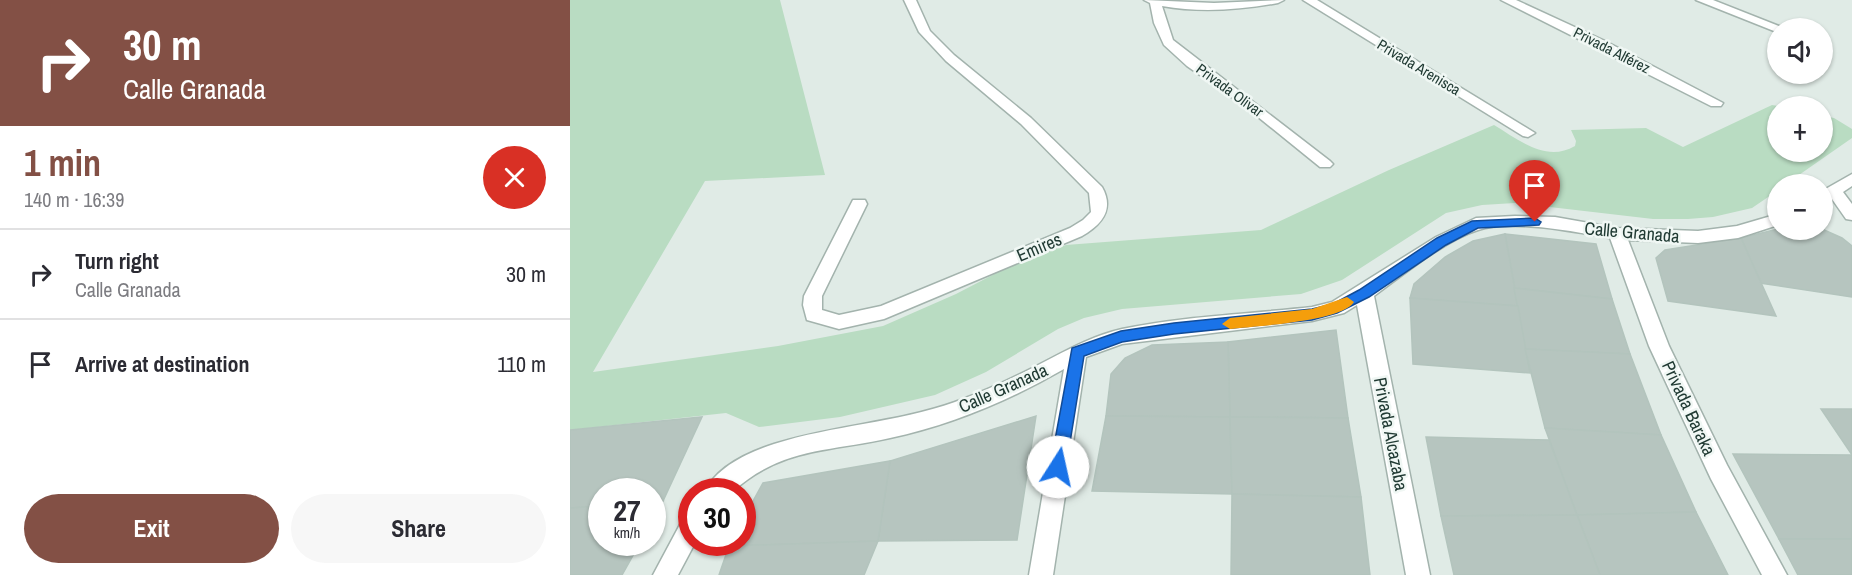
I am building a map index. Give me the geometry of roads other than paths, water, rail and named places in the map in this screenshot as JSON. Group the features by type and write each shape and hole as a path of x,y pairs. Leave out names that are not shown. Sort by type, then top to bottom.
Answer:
{"street":[{"name":"Emires","path":"859,204 813,296 814,315 826,320 839,322 884,312 1076,232 1095,220 1100,213 1096,191 1026,121 950,58 925,32 910,0"},
{"path":"1153,0 1195,8 1228,7 1278,0"},
{"name":"Privada Olivar","path":"1153,0 1168,42 1192,63 1252,105 1325,164"},
{"name":"Privada Arenisca","path":"1309,0 1528,133"},
{"name":"Privada Alférez","path":"1507,0 1601,44 1716,103"},
{"path":"1702,0 1767,25"},
{"path":"1738,0 1759,22"},
{"path":"1833,192 1852,179"},
{"path":"1833,198 1852,215"},
{"name":"Calle Granada","path":"732,478 743,468 763,457 809,442 890,429 958,410 1026,381 1077,352 1121,337 1174,328 1312,314 1337,308 1442,242 1476,224 1515,221 1555,223 1617,234 1698,237 1738,232 1767,223"},
{"name":"Privada Baraka","path":"1617,234 1659,346 1719,472 1775,575"},
{"name":"Privada Alcazaba","path":"1364,293 1418,575"},
{"path":"1041,575 1077,352"},
{"path":"665,575 678,551"}]}
